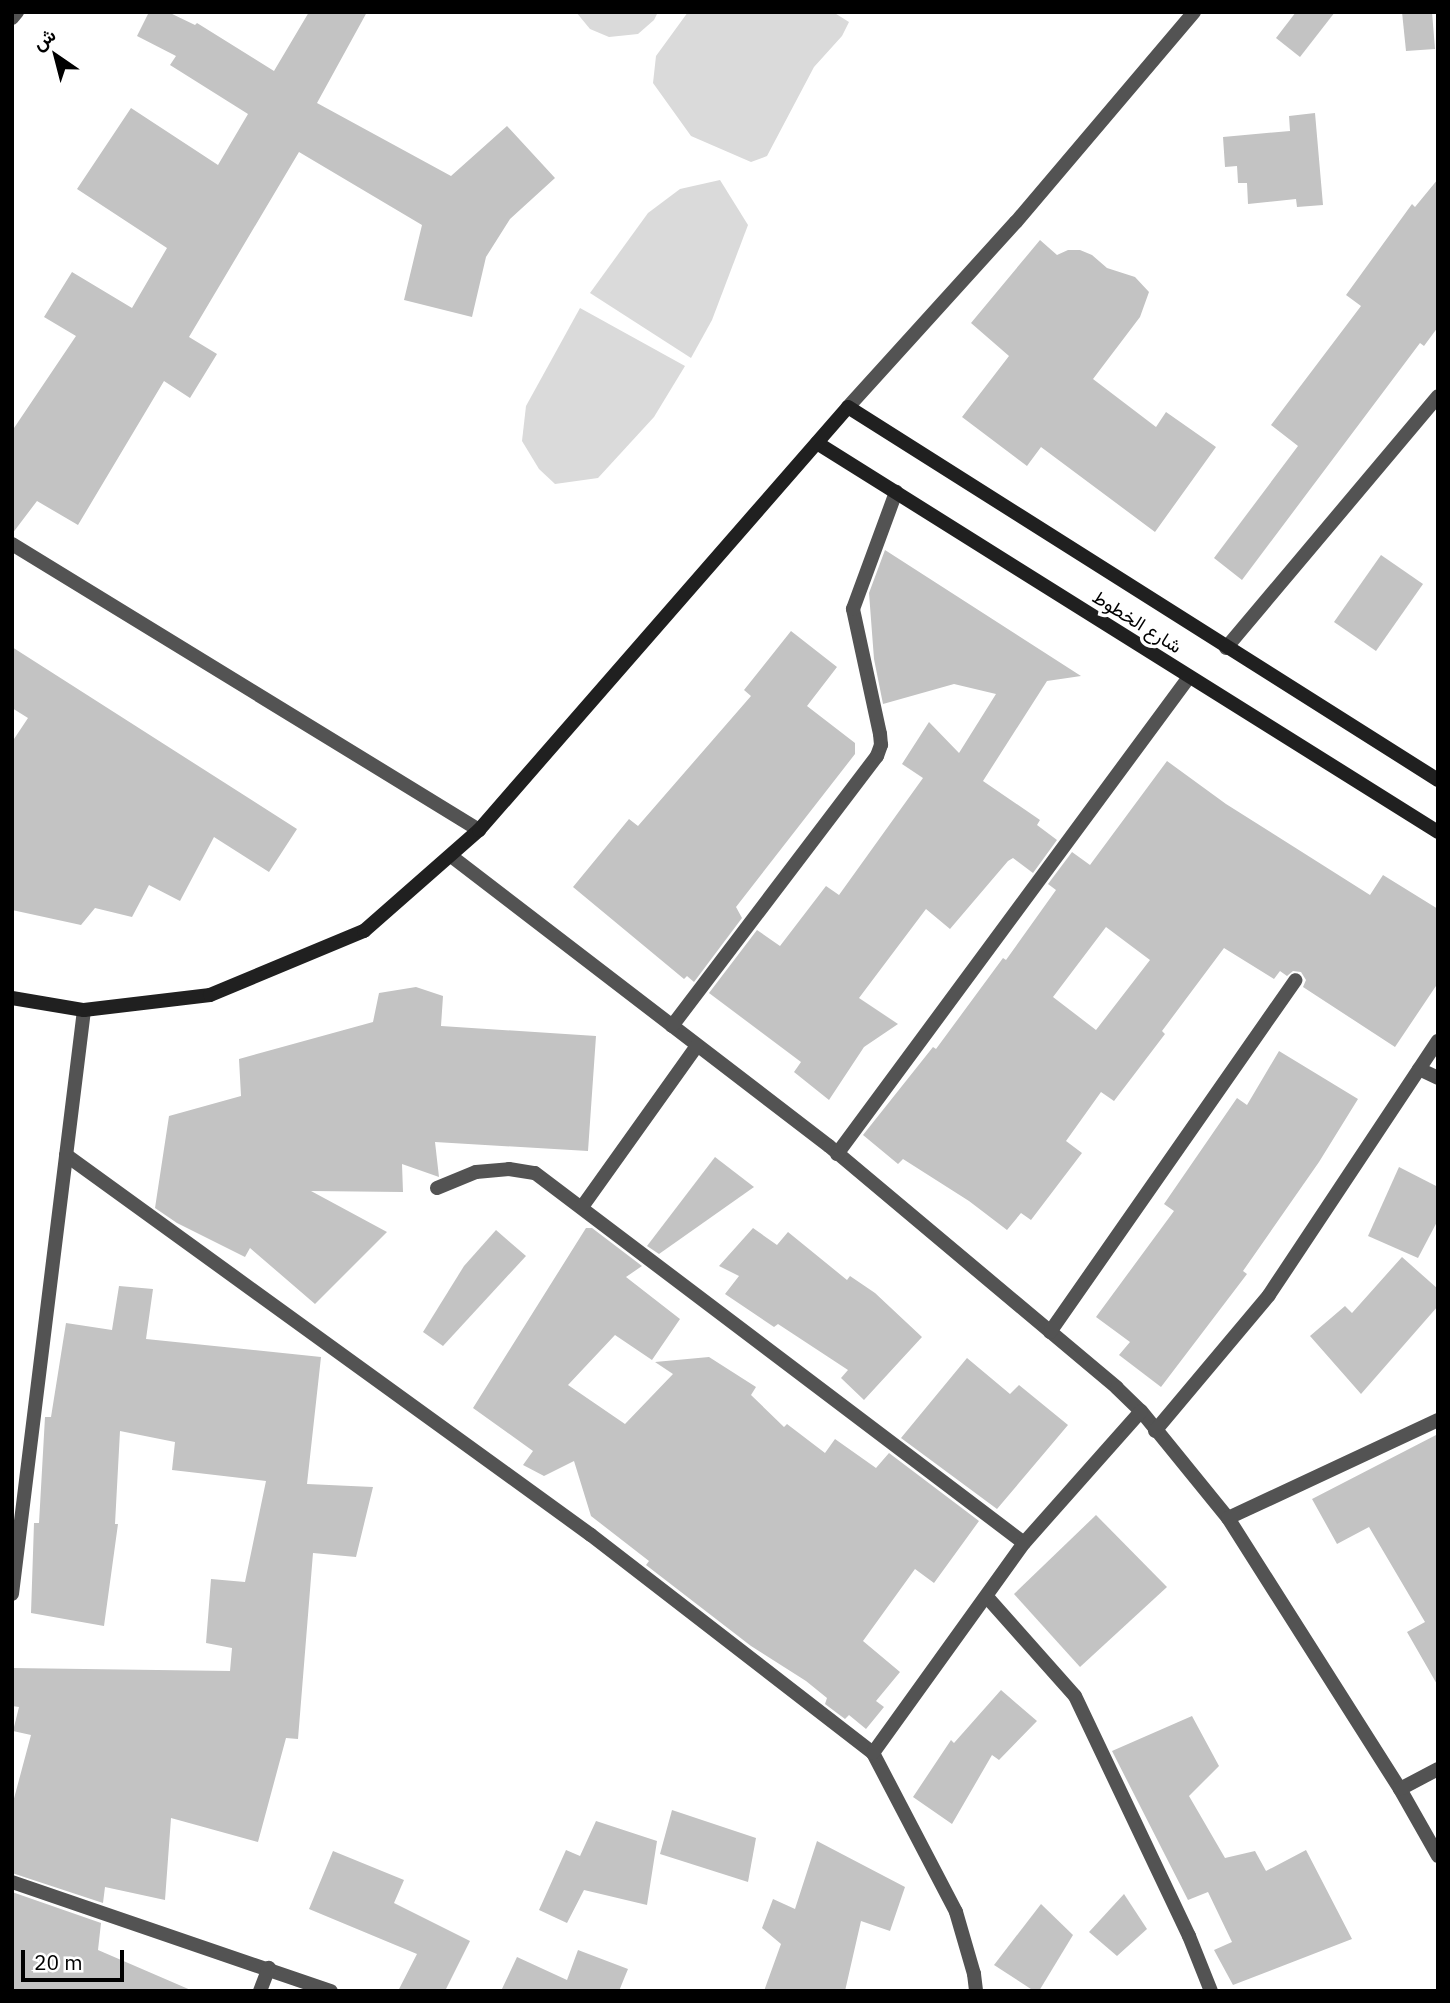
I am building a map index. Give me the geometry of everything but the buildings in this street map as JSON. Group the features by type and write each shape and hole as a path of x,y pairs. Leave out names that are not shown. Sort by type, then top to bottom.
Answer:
{"street":[{"path":"12,18 17,12"},
{"path":"12,998 84,1010 210,995 364,931 479,830 848,407 1016,222 1194,12"},
{"path":"1226,648 1438,396"},
{"name":"شارع الخطوط","path":"848,407 1438,780"},
{"name":"شارع الخطوط","path":"817,443 1438,832"},
{"path":"672,1026 877,756 881,745 880,734 853,609 896,492"},
{"path":"12,544 479,830"},
{"path":"837,1154 1189,677"},
{"path":"451,856 837,1154 1141,1411 1228,1518 1399,1789 1438,1856"},
{"path":"1050,1332 1296,980"},
{"path":"12,1594 84,1010"},
{"path":"1155,1431 1269,1295 1438,1041"},
{"path":"582,1207 697,1046"},
{"path":"1419,1069 1438,1078"},
{"path":"66,1155 591,1535 873,1753 956,1912 974,1974 976,1991"},
{"path":"436,1188 476,1172 509,1169 535,1173 1024,1543"},
{"path":"873,1753 1024,1543 1141,1411"},
{"path":"1228,1518 1438,1420"},
{"path":"987,1597 1075,1696 1189,1936 1211,1991"},
{"path":"1399,1789 1438,1769"},
{"path":"12,1882 331,1991"},
{"path":"260,1991 269,1968"}],"shaded area":[{"path":"576,12 658,12 654,20 638,34 609,37 590,29"},
{"path":"688,12 833,12 849,22 842,36 814,67 767,156 751,162 691,136 653,83 656,56"},
{"path":"720,180 748,225 712,320 691,358 590,293 648,213 680,189"},
{"path":"580,308 685,366 654,417 598,478 555,484 539,469 522,441 526,406"}]}
